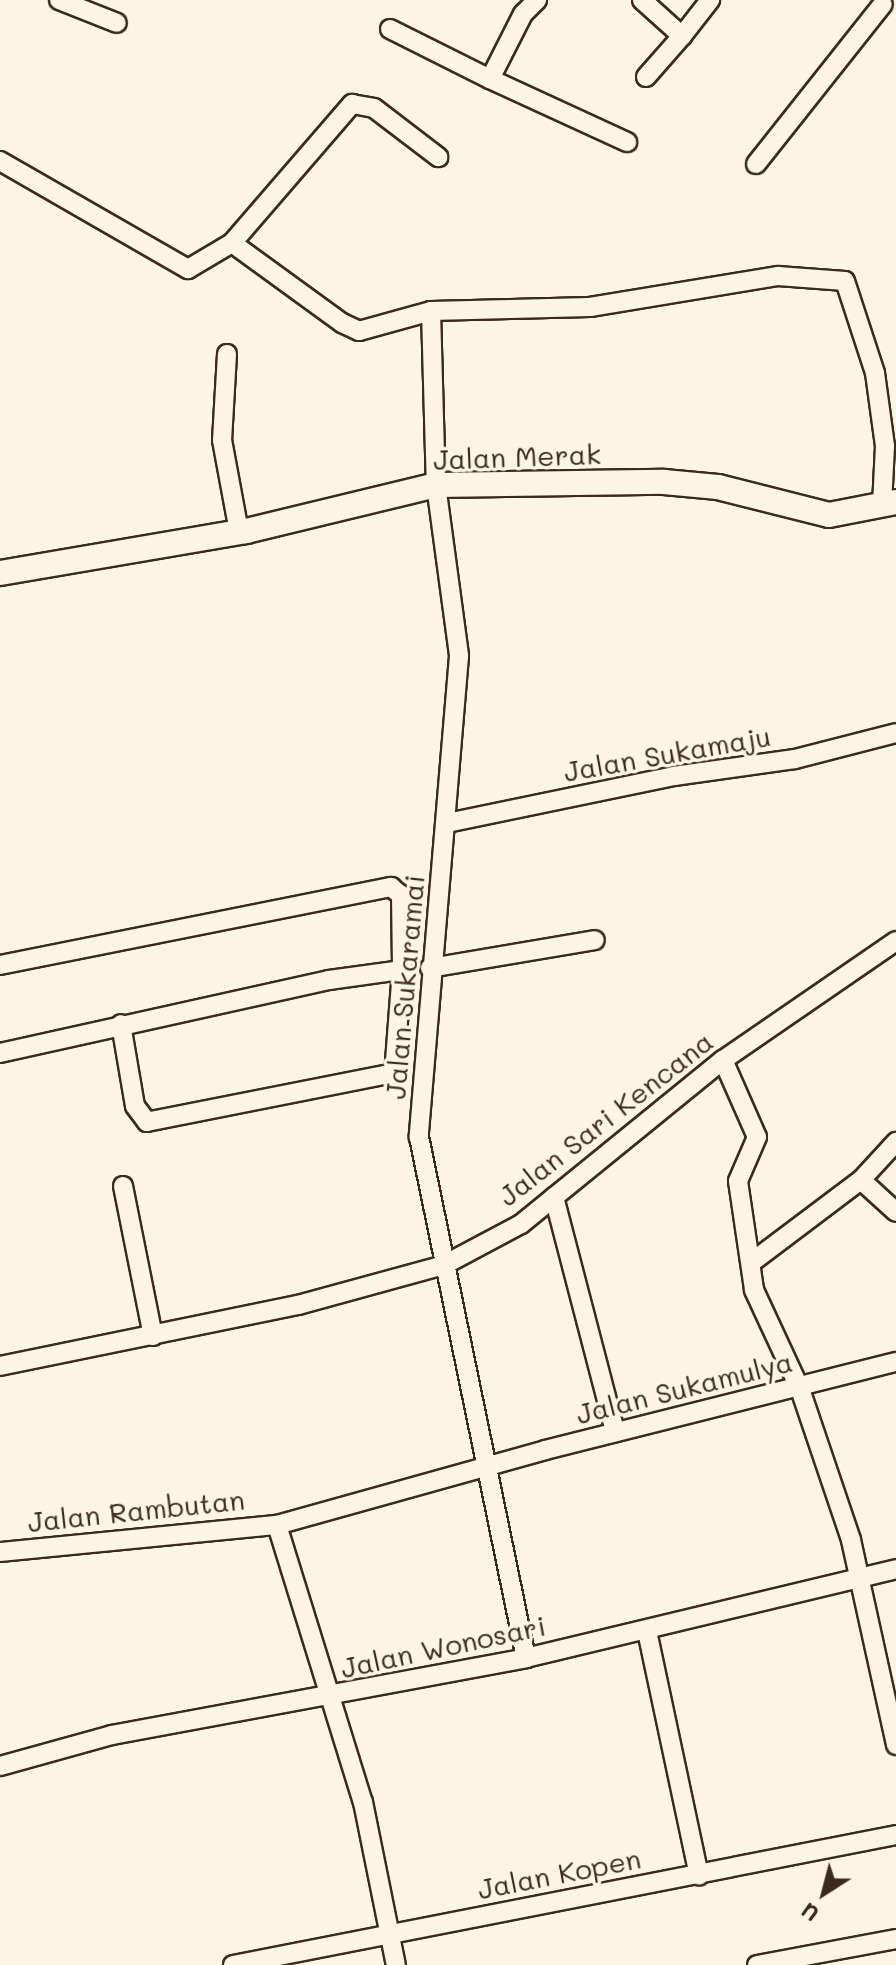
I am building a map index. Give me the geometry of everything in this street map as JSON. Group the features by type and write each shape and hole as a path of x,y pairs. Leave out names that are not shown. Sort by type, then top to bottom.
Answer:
{"street":[{"path":"59,0 117,23"},
{"path":"490,79 523,14 537,0"},
{"path":"642,0 682,36"},
{"path":"646,77 710,0"},
{"path":"756,164 886,6"},
{"path":"390,29 627,142"},
{"path":"0,161 53,187 181,268 196,268 223,245 232,243 352,104 374,108 438,157"},
{"path":"232,243 349,328 367,331 431,311 590,307 778,276 845,281 875,373 889,503"},
{"name":"Jalan Sukaramai","path":"431,311 436,485 459,656 447,823 430,968 419,1137 526,1658"},
{"path":"227,354 222,440 239,532"},
{"name":"Jalan Merak","path":"0,573 239,532 436,485 664,482 718,487 829,515 889,503"},
{"name":"Jalan Sukamaju","path":"447,823 674,776 795,759 896,733"},
{"path":"0,965 391,887 401,895 402,970 394,1073 147,1122 135,1106 121,1024"},
{"path":"430,968 595,940"},
{"name":"Jalan Sari Kencana","path":"0,1366 298,1305 444,1265 521,1224 723,1060 896,941"},
{"path":"0,1053 329,980 402,970"},
{"path":"723,1060 757,1137 738,1181 754,1290 800,1389 851,1540 857,1579 896,1745"},
{"path":"752,1262 861,1180 896,1142"},
{"path":"861,1180 896,1212"},
{"path":"123,1186 153,1336"},
{"path":"554,1197 615,1432"},
{"name":"Jalan Sukamulya","path":"277,1525 486,1470 615,1432 800,1389 896,1362"},
{"path":"277,1525 363,1802 396,1965"},
{"name":"Jalan Rambutan","path":"0,1552 277,1525"},
{"name":"Jalan Wonosari","path":"0,1766 112,1735 331,1698 526,1658 896,1569"},
{"path":"647,1631 699,1876"},
{"name":"Jalan Kopen","path":"233,1965 896,1835"},
{"path":"757,1965 896,1939"}]}
